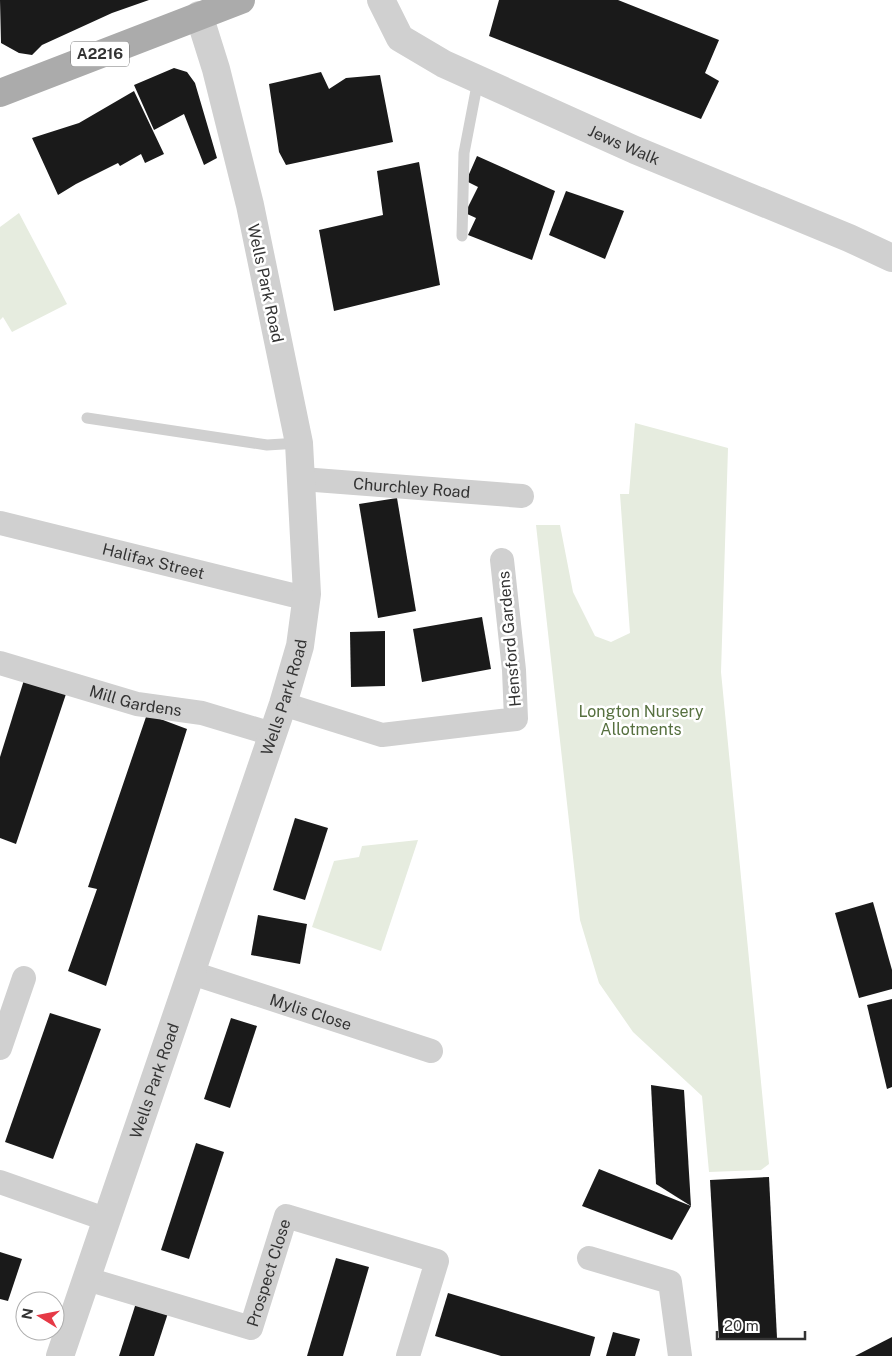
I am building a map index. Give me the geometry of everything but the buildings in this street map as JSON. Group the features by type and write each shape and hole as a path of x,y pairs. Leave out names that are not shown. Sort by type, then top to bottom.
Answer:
{"main road":[{"name":"A2216","path":"0,93 241,0"}],"street":[{"name":"Jews Walk","path":"381,0 400,38 444,64 635,150 849,238 892,258"},
{"name":"Wells Park Road","path":"60,1356 283,704 300,646 307,594 299,443 250,205 216,69 199,15"},
{"name":"Churchley Road","path":"302,479 522,496"},
{"name":"Halifax Street","path":"0,522 292,595 307,594"},
{"name":"Hensford Gardens","path":"283,704 382,735 516,719 514,670 502,560"},
{"name":"Mill Gardens","path":"0,663 137,704 202,713 272,734"},
{"name":"Mylis Close","path":"192,973 431,1050"},
{"path":"0,1048 24,978"},
{"path":"0,1182 108,1220"},
{"name":"Prospect Close","path":"87,1279 251,1328 286,1216 437,1261 408,1356"},
{"path":"589,1258 670,1282 680,1356"}],"lane":[{"path":"462,236 464,153 478,80"},
{"path":"87,418 267,445 299,443"}],"green space":[{"path":"19,213 67,304 12,332 3,317 0,320 0,227"},
{"name":"Longton Nursery Allotments","path":"635,423 728,448 721,672 769,1164 761,1170 709,1172 702,1096 633,1032 599,983 580,920 536,525 560,525 573,592 595,636 611,642 630,633 620,494 629,494"},
{"path":"418,840 381,951 312,927 334,861 359,857 362,846"}]}
